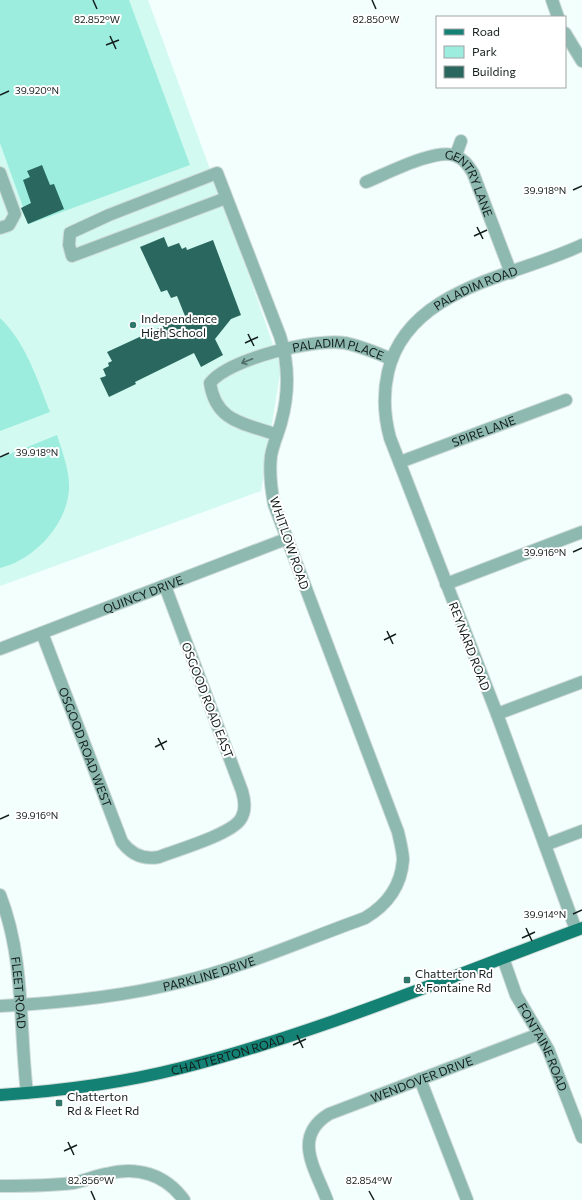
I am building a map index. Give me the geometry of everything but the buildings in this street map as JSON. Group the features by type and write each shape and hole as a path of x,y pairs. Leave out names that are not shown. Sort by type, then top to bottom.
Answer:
{"main road":[{"name":"CHATTERTON ROAD","path":"0,1095 109,1083 181,1068 259,1046 579,929"}],"street":[{"path":"552,0 558,16"},
{"path":"566,35 582,61"},
{"path":"456,156 461,141"},
{"name":"GENTRY LANE","path":"366,182 440,154 456,156 463,160 473,173 511,273"},
{"name":"WHITLOW ROAD","path":"226,198 72,256 69,245 70,233 109,215 217,172 284,350 287,378 283,412 271,456 270,479 274,504 398,832 403,860 397,886"},
{"path":"0,173 15,214 9,225 0,228"},
{"name":"PALADIM ROAD","path":"392,359 400,342 408,331 430,309 455,294 582,245"},
{"name":"PALADIM PLACE","path":"277,435 230,419 218,409 212,398 210,383 216,375 266,354 322,342 345,343 392,359"},
{"name":"REYNARD ROAD","path":"392,359 386,382 384,404 386,424 579,929"},
{"name":"SPIRE LANE","path":"400,462 566,400"},
{"path":"446,584 582,532"},
{"name":"QUINCY DRIVE","path":"0,649 286,539"},
{"name":"OSGOOD ROAD EAST","path":"137,856 148,858 158,857 230,828 240,820 243,815 245,803 242,791 165,586"},
{"name":"OSGOOD ROAD WEST","path":"42,633 120,836 126,847 137,856"},
{"path":"497,714 582,682"},
{"path":"546,845 582,831"},
{"name":"PARKLINE DRIVE","path":"0,1006 118,995 183,982 237,966 365,918 384,905 397,886"},
{"name":"FLEET ROAD","path":"0,895 7,913 19,973 27,1093"},
{"name":"FONTAINE ROAD","path":"503,958 516,995 548,1050 582,1137"},
{"name":"WENDOVER DRIVE","path":"327,1200 309,1153 308,1142 311,1132 318,1121 329,1114 539,1034"},
{"path":"420,1079 467,1200"},
{"path":"0,1186 75,1183 118,1172 139,1171 154,1175 175,1189 184,1200"}],"shaded area":[{"name":"Independence High School","path":"0,0 148,0 251,281 281,368 261,491 0,586"}],"green space":[{"path":"0,0 129,0 190,165 29,224 0,143"},
{"path":"0,318 24,350 50,412 0,431"},
{"path":"57,435 65,461 69,482 67,502 62,515 55,528 36,549 13,564 0,568 0,458"}],"place":[{"name":"Independence High School","path":"133,325"},
{"name":"Chatterton Rd & Fontaine Rd","path":"407,980"},
{"name":"Chatterton Rd & Fleet Rd","path":"59,1103"}]}
